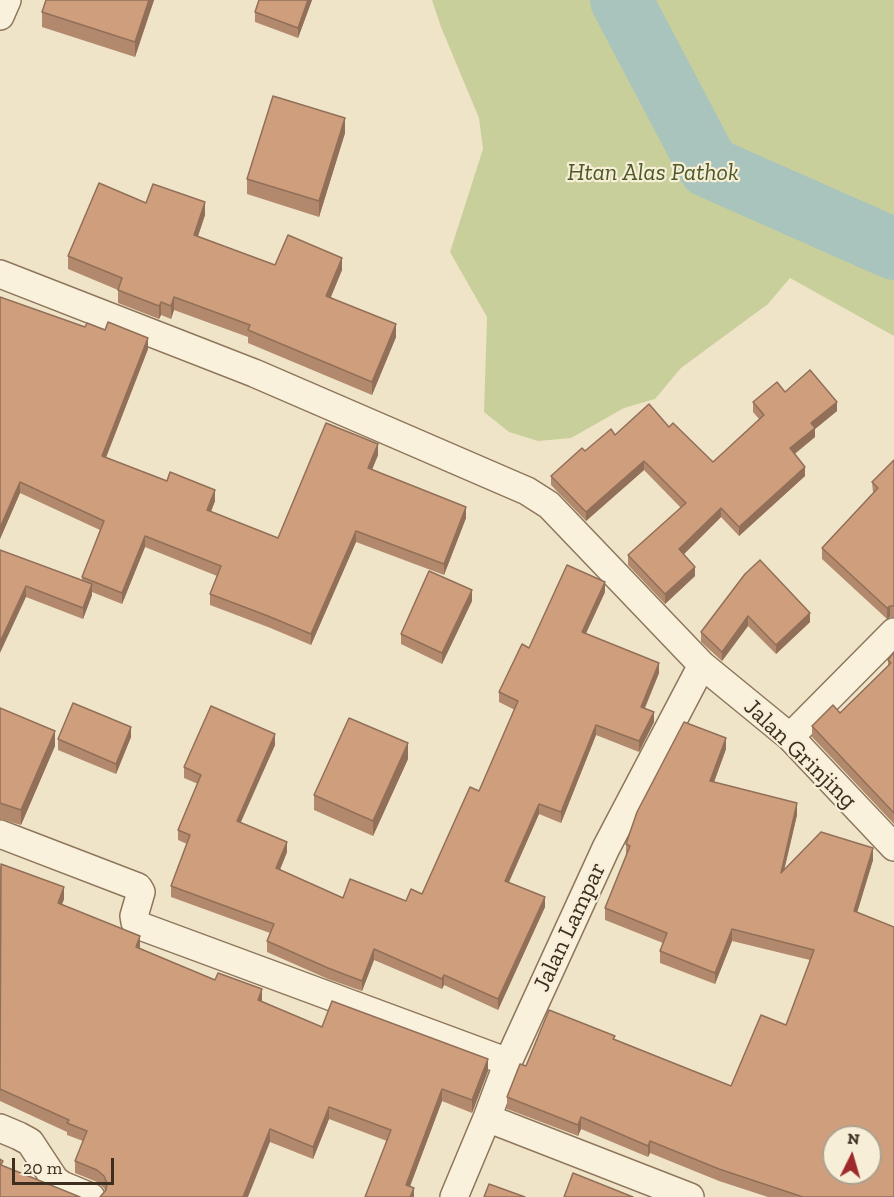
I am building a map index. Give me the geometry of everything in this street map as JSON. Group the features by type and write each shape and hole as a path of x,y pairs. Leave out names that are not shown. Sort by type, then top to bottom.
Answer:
{"street":[{"path":"0,16 7,0"},
{"name":"Jalan Grinjing","path":"0,274 254,373 527,491 549,505 702,665 790,737 894,847"},
{"path":"790,737 894,632"},
{"name":"Jalan Lampar","path":"454,1197 508,1062 606,848 702,665"},
{"path":"0,834 138,887 141,892 134,916 135,922 143,927 508,1062"},
{"path":"487,1118 690,1197"},
{"path":"0,1128 30,1142 55,1180 91,1197"}],"green space":[{"name":"Htan Alas Pathok","path":"432,0 894,0 894,336 790,278 768,304 681,368 655,399 624,408 571,438 538,441 509,432 484,412 487,317 450,252 483,149 479,118"}],"building":[{"path":"46,0 149,0 135,42 42,12"},
{"path":"259,0 308,0 298,28 255,12"},
{"path":"273,96 345,118 319,201 247,179"},
{"path":"99,183 146,203 153,184 205,202 194,235 275,265 288,235 342,258 326,296 396,324 372,382 248,330 250,325 174,297 171,306 161,302 159,306 118,290 122,278 68,256"},
{"path":"0,297 85,327 87,323 105,330 108,322 148,338 102,456 167,481 170,472 215,490 207,510 278,538 326,423 378,444 368,468 466,507 444,564 356,531 311,634 210,594 221,566 145,536 122,593 82,577 104,521 20,482 0,528"},
{"path":"810,370 837,402 811,423 815,428 790,448 805,467 739,527 721,508 679,549 695,567 665,594 628,555 686,503 644,461 586,512 551,476 582,448 585,451 611,429 615,435 649,404 669,427 673,423 713,462 764,415 753,402 777,382 785,392"},
{"path":"894,460 894,606 887,608 822,548 878,488 872,482"},
{"path":"0,550 92,584 83,608 26,586 0,642"},
{"path":"760,560 810,613 776,645 748,616 722,652 701,632 745,574"},
{"path":"567,565 605,582 582,632 659,663 641,707 654,712 639,741 596,725 561,812 539,804 505,881 545,897 498,999 444,975 442,979 374,949 362,981 267,941 274,924 171,886 190,835 178,830 201,775 184,767 211,706 275,734 237,821 287,842 276,868 343,898 350,879 406,901 411,889 422,894 470,787 479,791 518,701 499,692 522,644 529,648"},
{"path":"429,571 472,590 442,653 401,634"},
{"path":"894,652 894,813 812,726 833,705 840,713 891,663 888,660"},
{"path":"73,703 131,727 116,764 58,739"},
{"path":"0,708 55,731 21,810 0,803"},
{"path":"349,718 408,743 373,821 314,795"},
{"path":"684,722 726,738 710,781 797,803 781,873 821,832 873,848 854,911 894,927 894,1197 803,1197 719,1169 650,1141 648,1146 581,1117 578,1125 507,1097 520,1064 526,1066 549,1010 615,1036 613,1039 731,1086 761,1015 786,1025 814,950 732,929 715,973 660,951 667,933 605,908 630,846 626,844 637,812"},
{"path":"1,864 64,887 58,903 140,936 136,947 215,980 218,973 262,989 258,1000 322,1027 332,1001 488,1059 472,1100 442,1089 406,1185 414,1188 410,1197 365,1197 391,1130 329,1107 313,1147 270,1129 243,1197 100,1197 106,1190 107,1183 104,1176 97,1170 75,1161 87,1131 67,1123 69,1120 0,1089"},
{"path":"0,1159 3,1161 1,1165 80,1197 0,1197"},
{"path":"573,1173 633,1197 564,1197"},
{"path":"489,1184 525,1197 484,1197"}],"waterway":[{"path":"621,0 709,167 894,249"}]}
